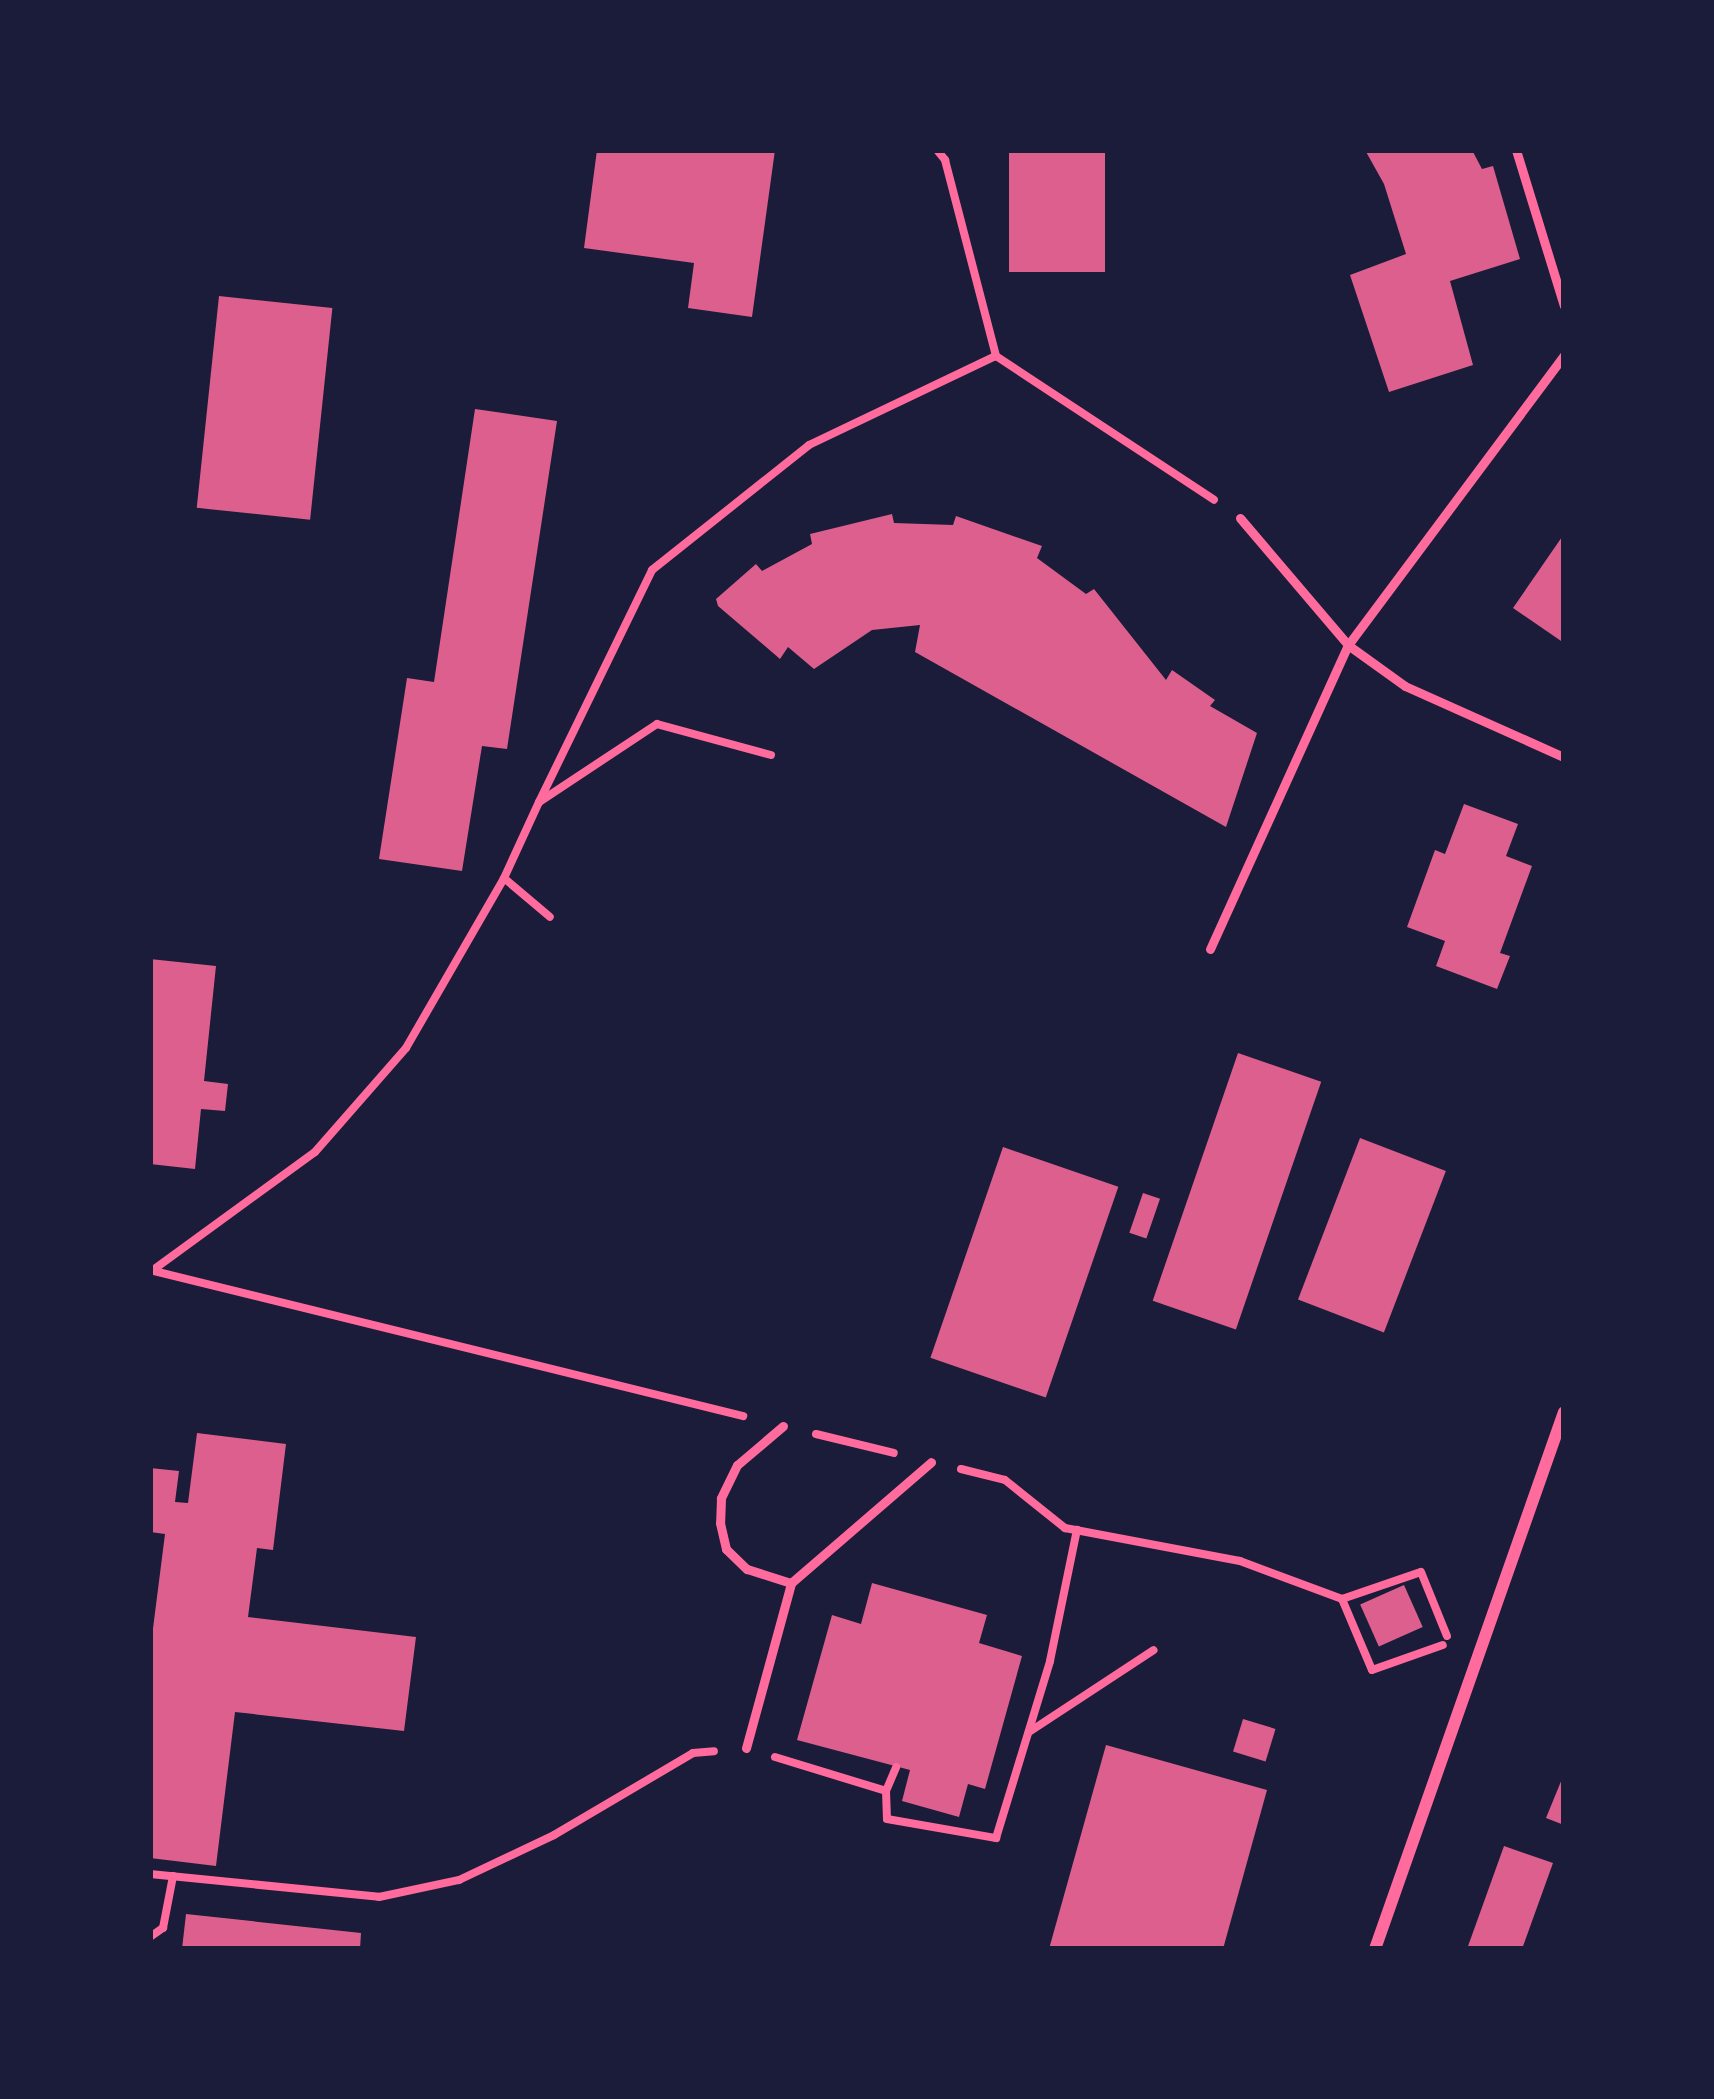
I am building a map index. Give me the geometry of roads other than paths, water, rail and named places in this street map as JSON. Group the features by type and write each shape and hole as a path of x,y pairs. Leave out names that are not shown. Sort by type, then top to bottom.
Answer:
{"street":[{"path":"1376,1949 1564,1412"}],"lane":[{"path":"1516,150 1564,307"},
{"path":"1210,949 1348,644 1564,355"},
{"path":"1240,518 1348,644 1405,686 1564,757"},
{"path":"783,1426 737,1465 721,1498 721,1523 725,1549 747,1569 791,1583"},
{"path":"746,1748 791,1583 932,1462"}]}
